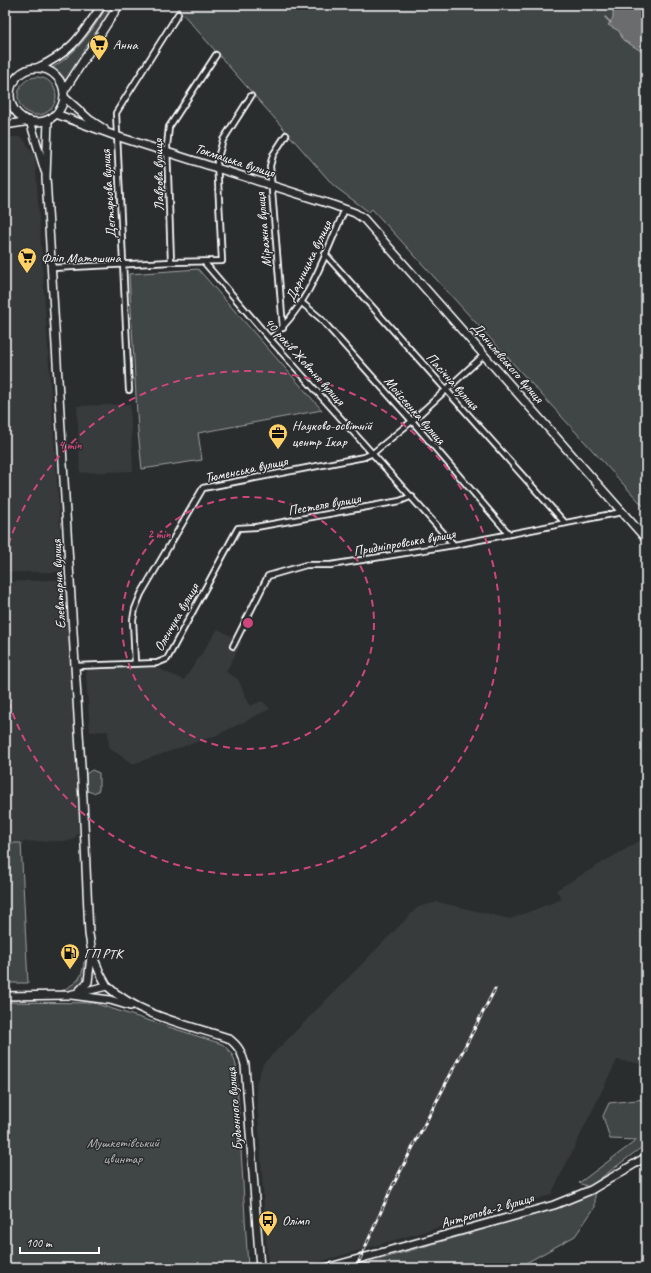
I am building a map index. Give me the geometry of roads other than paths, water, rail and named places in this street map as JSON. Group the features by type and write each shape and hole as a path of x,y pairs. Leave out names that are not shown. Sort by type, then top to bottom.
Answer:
{"main road":[{"path":"5,85 15,81 23,73 35,69 64,54 79,40 102,5"},
{"path":"5,125 30,121 39,122 48,120 56,114 62,106 64,94 119,5"},
{"path":"35,69 41,69 52,74 60,81 64,94"},
{"path":"15,81 11,94 12,103 18,113 30,121"},
{"name":"Токмацька вулиця","path":"64,94 90,120 116,136"},
{"name":"Токмацька вулиця","path":"56,114 116,136 345,209"},
{"name":"Елеваторна вулиця","path":"48,120 46,177 76,666 90,948 98,970 107,986"},
{"name":"Елеваторна вулиця","path":"30,121 46,177"},
{"name":"Данилевського вулиця","path":"345,209 364,219 374,228 646,539"},
{"path":"69,995 81,990 88,982 91,962 90,948"},
{"path":"69,995 107,986"},
{"name":"Будьонного вулиця","path":"107,986 117,995 139,1008 228,1038 237,1045 242,1054 245,1065 260,1268"},
{"path":"5,996 69,995 110,1000 139,1008"},
{"name":"Антропова-2 вулиця","path":"326,1268 554,1205 592,1190 646,1157"}],"street":[{"name":"Дегтярьова вулиця","path":"129,390 116,113 178,14"},
{"name":"Лаврова вулиця","path":"171,262 167,152 169,127 216,54"},
{"path":"52,268 222,261 217,161 223,140 251,96"},
{"name":"Міражна вулиця","path":"283,328 270,185 270,166 273,155 286,135"},
{"name":"Дарницька вулиця","path":"270,339 283,328 302,303 345,209"},
{"name":"Пасічна вулиця","path":"325,254 565,523"},
{"name":"40 років Жовтня вулиця","path":"204,262 270,339 412,496 454,545"},
{"name":"Мойсеєнка вулиця","path":"302,303 320,318 509,534"},
{"name":"Тюменська вулиця","path":"135,663 135,608 141,594 203,488 364,457 373,453 412,422 484,354"},
{"name":"Пестеля вулиця","path":"238,528 256,527 400,501 412,496"},
{"name":"Придніпровська вулиця","path":"233,646 268,576 306,565 331,566 454,545 622,512"},
{"name":"Оленчука вулиця","path":"76,666 135,663 157,664 167,659 238,528"}],"waterway":[{"path":"605,17 611,23"}],"railway":[{"path":"356,1268 391,1189 495,989"}],"place":[{"name":"Анна","path":"99,61"},
{"name":"Фліп Матошина","path":"27,274"},
{"name":"Науково-освітній центр Ікар","path":"278,450"},
{"name":"ГП РТК","path":"70,970"},
{"name":"Олімп","path":"268,1237"}],"park label":[{"name":"Мушкетівський цвинтар","path":"123,1150"}]}
